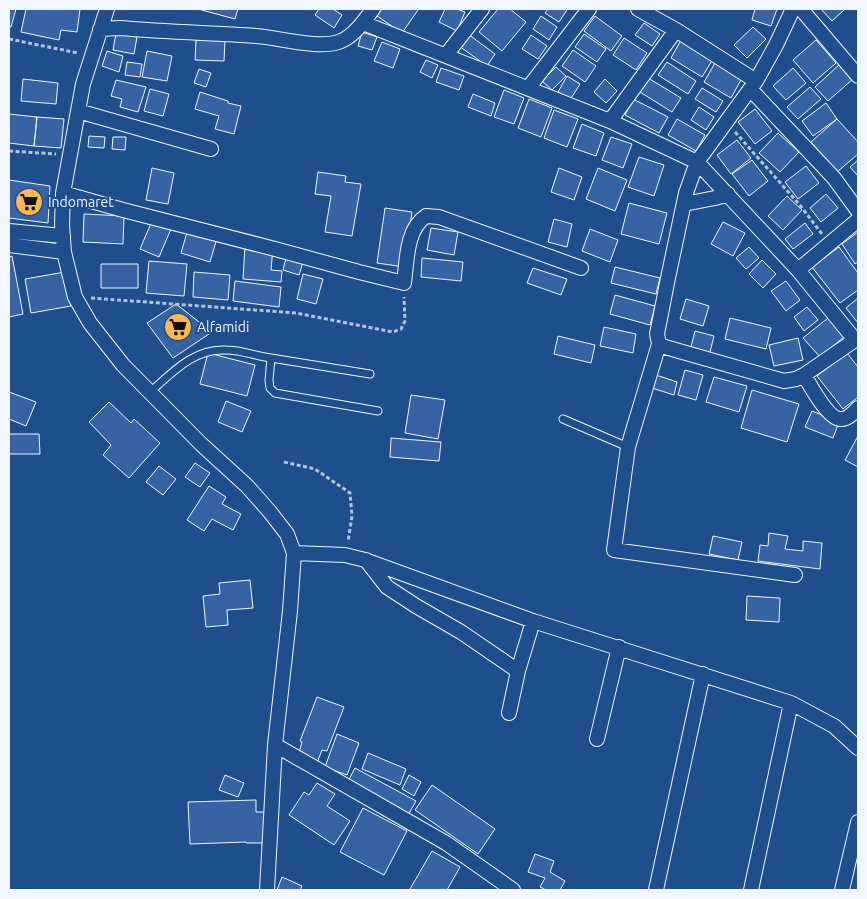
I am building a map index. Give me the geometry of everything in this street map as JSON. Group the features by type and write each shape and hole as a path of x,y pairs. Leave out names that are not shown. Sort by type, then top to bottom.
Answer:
{"street":[{"path":"107,9 91,56 78,111 63,193 62,225 64,252 76,297 90,323 123,365 201,444 247,486 287,534 294,554 290,611 275,745 267,890"},
{"path":"100,30 120,28 260,37 326,45 341,41 363,23 373,9"},
{"path":"446,55 482,9"},
{"path":"529,87 589,9"},
{"path":"638,9 676,30 754,86 834,178 858,211"},
{"path":"792,9 776,45 754,86 697,162 691,175 657,334 660,344 628,447 614,550 796,575"},
{"path":"801,9 858,76"},
{"path":"363,23 529,87 610,121 697,162 798,270 857,339 796,379 784,381 660,344"},
{"path":"610,121 676,30"},
{"path":"78,111 211,149"},
{"path":"63,193 404,283 412,236 415,227 426,216 439,217 581,268"},
{"path":"684,204 728,194"},
{"path":"798,270 858,220"},
{"path":"9,231 64,236"},
{"path":"9,245 64,252"},
{"path":"804,374 815,394 831,414 837,418 847,418 858,408"},
{"path":"294,554 345,555 365,560 533,621 791,703 834,726 858,748"},
{"path":"365,560 387,587 461,632 518,671"},
{"path":"509,714 518,671 533,621"},
{"path":"597,739 619,647"},
{"path":"656,890 703,674"},
{"path":"751,890 791,703"},
{"path":"275,745 446,843 514,890"},
{"path":"842,890 858,822"}],"lane":[{"path":"150,392 183,363 208,351 226,350 370,374"},
{"path":"271,358 269,380 270,388 275,393 378,411"},
{"path":"563,419 628,447"}],"path":[{"path":"9,40 91,56"},
{"path":"727,122 799,204 830,244"},
{"path":"9,151 71,155"},
{"path":"76,297 296,312 393,332 401,330 405,321 404,283"},
{"path":"284,462 315,469 350,493 352,516 345,555"}],"building":[{"path":"9,9 16,9 11,27 9,27"},
{"path":"26,9 80,9 77,32 61,30 59,40 21,32"},
{"path":"198,9 238,9 235,19"},
{"path":"319,9 333,9 342,15 334,28 315,15"},
{"path":"382,9 418,10 402,33 377,16"},
{"path":"445,9 457,9 465,12 457,31 439,22"},
{"path":"498,9 510,9 526,22 502,51 479,32"},
{"path":"548,9 567,10 559,22 545,13"},
{"path":"755,9 777,9 771,26 752,20"},
{"path":"821,9 845,9 832,21"},
{"path":"541,16 557,27 549,40 533,29"},
{"path":"595,16 622,36 611,51 584,31"},
{"path":"644,23 660,34 652,46 635,35"},
{"path":"753,27 766,39 747,58 734,45"},
{"path":"362,32 377,37 372,50 358,46"},
{"path":"116,33 137,37 134,54 113,50"},
{"path":"468,34 495,54 487,66 459,46"},
{"path":"584,34 606,49 597,62 575,47"},
{"path":"531,35 547,46 538,59 522,49"},
{"path":"624,38 647,53 636,70 613,55"},
{"path":"196,40 225,41 224,61 195,60"},
{"path":"681,40 713,59 702,77 671,58"},
{"path":"816,40 836,63 813,83 793,60"},
{"path":"382,42 400,49 393,68 374,61"},
{"path":"573,50 596,66 585,82 562,66"},
{"path":"107,51 123,56 119,72 102,66"},
{"path":"147,51 172,56 167,81 142,77"},
{"path":"426,60 438,65 432,78 420,72"},
{"path":"127,62 142,64 140,77 125,75"},
{"path":"667,62 696,81 688,94 658,75"},
{"path":"715,63 742,78 731,98 704,82"},
{"path":"840,64 853,79 828,101 815,87"},
{"path":"556,67 566,76 552,90 542,81"},
{"path":"441,68 464,76 459,90 436,82"},
{"path":"793,68 806,83 786,100 773,86"},
{"path":"199,69 211,73 206,87 194,83"},
{"path":"567,76 580,84 570,100 558,92"},
{"path":"648,78 681,98 672,112 640,92"},
{"path":"23,79 58,83 56,104 21,101"},
{"path":"605,79 617,91 606,103 594,92"},
{"path":"116,80 146,87 138,112 120,107 122,99 111,96"},
{"path":"810,87 821,99 798,119 787,107"},
{"path":"702,88 723,101 716,112 695,99"},
{"path":"150,89 169,94 163,116 144,111"},
{"path":"504,90 524,98 514,124 494,117"},
{"path":"200,92 241,106 234,134 215,129 219,116 195,109"},
{"path":"473,94 495,103 491,116 468,107"},
{"path":"529,99 552,108 541,137 518,128"},
{"path":"633,99 668,117 659,133 625,115"},
{"path":"826,103 837,119 813,136 802,121"},
{"path":"699,107 714,117 706,130 691,120"},
{"path":"755,109 772,131 755,144 738,122"},
{"path":"554,110 578,119 567,147 544,138"},
{"path":"9,114 37,117 34,146 9,143"},
{"path":"37,117 64,119 61,148 34,146"},
{"path":"677,119 705,135 696,151 668,135"},
{"path":"837,119 858,142 858,154 837,172 811,142"},
{"path":"582,124 604,133 596,156 573,148"},
{"path":"778,133 799,152 780,172 759,153"},
{"path":"89,136 105,137 104,148 88,147"},
{"path":"113,137 126,137 125,150 112,149"},
{"path":"611,137 632,144 623,168 602,160"},
{"path":"737,140 751,158 731,174 717,155"},
{"path":"639,157 664,165 654,196 628,187"},
{"path":"752,160 768,181 749,196 732,174"},
{"path":"858,160 858,176 850,167"},
{"path":"806,166 819,183 798,199 785,182"},
{"path":"152,168 174,173 168,204 146,200"},
{"path":"559,168 582,177 574,200 551,192"},
{"path":"598,168 627,180 615,211 586,199"},
{"path":"318,172 346,176 345,182 361,184 352,236 325,232 331,196 315,194"},
{"name":"Indomaret","path":"9,180 50,186 48,223 9,218"},
{"path":"826,194 838,208 821,222 810,208"},
{"path":"787,196 802,210 783,230 768,216"},
{"path":"629,203 667,213 659,244 621,234"},
{"path":"385,208 412,212 404,267 377,263"},
{"path":"84,214 124,216 123,244 83,242"},
{"path":"554,219 572,224 567,247 548,242"},
{"path":"152,221 171,229 159,257 140,249"},
{"path":"723,222 745,233 733,256 711,244"},
{"path":"805,223 813,234 793,249 785,239"},
{"path":"431,228 458,232 454,255 427,250"},
{"path":"188,229 217,238 210,262 181,253"},
{"path":"590,229 618,240 610,262 582,251"},
{"path":"858,232 858,262 855,264 842,244"},
{"path":"245,246 273,248 271,270 282,271 281,282 243,279"},
{"path":"749,247 759,258 746,269 736,258"},
{"path":"839,247 858,273 858,290 840,303 812,267"},
{"path":"287,254 304,259 299,275 283,270"},
{"path":"12,256 23,314 9,317 9,257"},
{"path":"422,258 463,262 461,281 421,277"},
{"path":"762,260 776,274 763,288 749,274"},
{"path":"149,261 187,264 184,296 146,293"},
{"path":"101,264 138,264 138,288 101,288"},
{"path":"615,267 660,278 656,294 611,283"},
{"path":"533,268 567,279 561,295 527,283"},
{"path":"65,272 71,306 31,313 25,279"},
{"path":"194,272 230,275 228,300 193,297"},
{"path":"303,274 323,279 316,304 297,299"},
{"path":"235,281 281,287 279,307 233,301"},
{"path":"786,281 800,300 786,311 771,291"},
{"path":"615,295 655,306 650,325 610,314"},
{"path":"858,298 858,323 846,308"},
{"path":"686,299 709,306 703,326 680,319"},
{"name":"Alfamidi","path":"176,304 212,332 173,358 147,323"},
{"path":"807,307 818,320 804,331 794,317"},
{"path":"730,318 771,328 766,349 725,339"},
{"path":"828,318 844,337 820,357 803,338"},
{"path":"604,327 636,334 633,353 600,346"},
{"path":"695,331 714,336 709,356 690,351"},
{"path":"558,336 595,345 591,363 554,354"},
{"path":"798,338 803,360 774,366 769,345"},
{"path":"208,353 255,365 247,396 200,384"},
{"path":"847,353 858,367 858,397 843,409 817,376"},
{"path":"685,370 703,375 696,400 678,395"},
{"path":"656,375 677,382 674,395 652,388"},
{"path":"714,377 747,386 739,412 706,402"},
{"path":"752,390 799,404 787,442 741,428"},
{"path":"9,392 36,402 26,426 9,419"},
{"path":"411,395 445,400 438,439 405,433"},
{"path":"226,401 251,411 242,432 218,422"},
{"path":"109,402 131,423 134,419 160,443 129,478 103,455 111,445 89,422"},
{"path":"812,411 839,422 833,438 805,427"},
{"path":"9,434 39,434 40,454 9,454"},
{"path":"858,436 858,467 845,460"},
{"path":"391,438 441,442 439,461 390,457"},
{"path":"195,463 210,473 200,487 185,477"},
{"path":"159,466 176,479 163,495 146,482"},
{"path":"209,486 226,497 222,504 241,514 233,530 212,519 204,531 187,520"},
{"path":"769,533 788,536 785,549 803,551 803,541 822,543 820,569 758,561 760,545 768,546"},
{"path":"713,536 742,542 738,560 709,554"},
{"path":"250,580 253,608 227,610 228,625 206,627 203,596 220,594 219,583"},
{"path":"747,596 780,598 779,622 746,620"},
{"path":"317,697 344,707 327,751 322,750 317,763 298,756 302,742 300,741"},
{"path":"337,734 359,743 347,775 325,767"},
{"path":"368,753 406,769 400,785 362,769"},
{"path":"355,768 416,801 407,817 346,785"},
{"path":"225,775 244,783 238,797 219,790"},
{"path":"409,775 421,782 414,796 402,789"},
{"path":"317,783 335,794 327,806 350,821 334,845 289,815 304,792 309,795"},
{"path":"432,785 495,829 478,854 415,810"},
{"path":"256,800 256,812 264,812 264,843 190,844 188,802"},
{"path":"363,808 407,831 384,875 340,852"},
{"path":"432,851 460,867 447,890 410,889"},
{"path":"535,854 554,861 550,872 565,881 560,890 546,890 540,887 545,878 528,872"},
{"path":"282,877 302,886 300,890 277,890"}],"place":[{"name":"Indomaret","path":"29,202"},
{"name":"Alfamidi","path":"178,327"}]}
